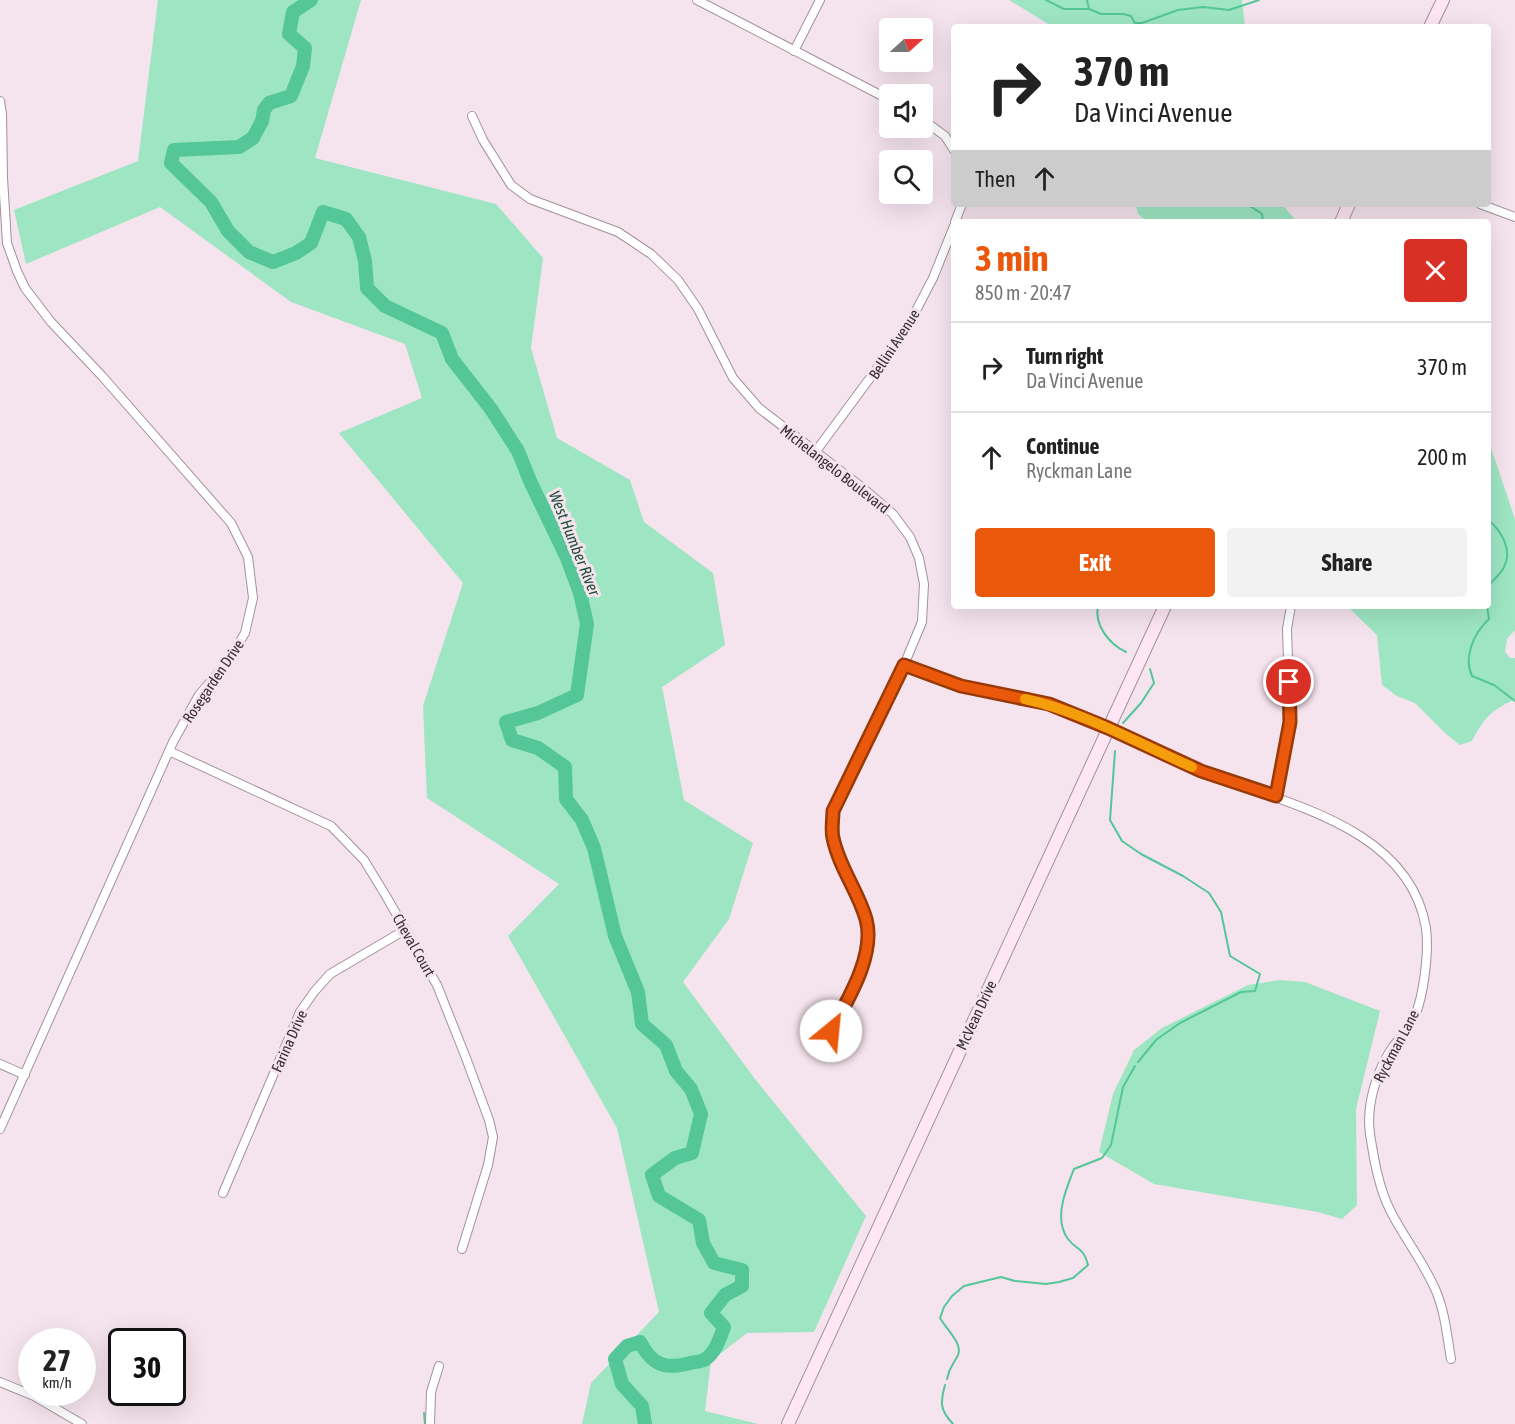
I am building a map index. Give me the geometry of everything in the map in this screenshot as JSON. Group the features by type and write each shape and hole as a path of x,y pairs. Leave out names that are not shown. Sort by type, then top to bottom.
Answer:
{"main road":[{"path":"1431,24 1443,0"},
{"name":"McVean Drive","path":"788,1424 1164,609"}],"street":[{"path":"697,0 879,94"},
{"path":"794,51 820,0"},
{"name":"Rosegarden Drive","path":"0,101 7,243 16,271 25,288 51,321 231,523 248,557 253,598 245,633 226,664 199,695 169,751 0,1129"},
{"name":"Michelangelo Boulevard","path":"472,116 483,140 511,185 530,199 618,232 651,254 678,280 698,309 733,378 759,408 893,514 912,542 919,558 924,584 922,622 904,665 833,811 832,836 839,859 867,921 867,940 864,958 854,987 831,1031"},
{"path":"933,127 945,136 951,145"},
{"path":"1488,207 1515,217"},
{"name":"Bellini Avenue","path":"816,451 907,328 933,278 951,234"},
{"path":"1276,796 1290,722 1287,628 1291,609"},
{"name":"Ryckman Lane","path":"904,665 961,686 1049,704 1108,728 1201,771 1276,796 1341,824 1375,847 1395,865 1409,883 1419,903 1426,930 1425,968 1414,1020 1390,1051 1377,1079 1368,1113 1369,1124 1381,1189 1390,1210 1436,1292 1443,1313 1451,1359"},
{"name":"Cheval Court","path":"169,751 330,825 364,860 437,985 489,1120 493,1137 488,1165 462,1249"},
{"name":"Farina Drive","path":"224,1193 300,1012 330,974 405,930"},
{"path":"0,1064 25,1075"},
{"path":"430,1424 431,1392 439,1366"},
{"path":"0,1382 34,1396 82,1424"}],"green space":[{"path":"158,0 361,0 315,158 496,204 543,258 531,348 557,438 630,480 644,522 713,573 725,645 662,687 684,800 753,843 729,919 683,982 755,1079 866,1216 814,1332 747,1333 711,1361 705,1411 758,1424 582,1424 591,1383 659,1312 617,1128 508,936 559,884 427,798 423,706 463,583 339,433 422,398 405,344 291,302 160,207 26,264 14,210 138,161"},
{"path":"1009,0 1242,0 1245,24 1048,24"},
{"path":"1137,207 1284,207 1294,219 1144,219 1138,214"},
{"path":"1491,448 1515,519 1515,630 1507,639 1505,652 1510,658 1515,658 1515,699 1489,716 1472,741 1460,745 1415,703 1397,696 1382,685 1377,635 1350,609 1491,609"},
{"path":"1279,980 1305,982 1380,1011 1356,1109 1357,1205 1342,1219 1318,1212 1154,1184 1099,1152 1113,1094 1134,1050 1162,1028 1248,985"}],"waterway":[{"name":"West Humber River","path":"311,0 293,12 289,34 305,48 303,66 291,96 269,103 253,138 239,147 174,150 171,163 211,202 228,231 249,252 273,262 296,253 311,243 323,212 346,219 359,237 365,261 367,288 385,306 442,333 452,359 491,409 518,451 567,558 580,593 587,624 577,695 538,713 506,722 512,740 538,748 565,767 566,799 582,820 594,848 615,936 638,992 642,1024 666,1045 676,1071 691,1089 701,1114 692,1153 675,1158 652,1175 659,1196 699,1220 703,1243 714,1263 742,1270 742,1286 725,1295 711,1313 724,1327 717,1345 704,1360 673,1366 660,1364 649,1356 640,1342 627,1346 615,1359 622,1384 642,1406 645,1424"},
{"path":"1046,0 1064,9 1089,9 1101,14 1131,16 1135,24"},
{"path":"1087,0 1089,9"},
{"path":"1135,23 1142,23 1178,10 1203,7 1229,10 1259,0"},
{"path":"1252,207 1262,214 1263,219"},
{"path":"1491,523 1501,535 1507,554 1503,570 1491,583"},
{"path":"1098,609 1098,620 1104,633 1126,652"},
{"path":"1487,609 1489,619 1479,631 1469,653 1472,676 1494,685 1515,701"},
{"path":"1123,723 1141,703 1154,683 1150,669"},
{"path":"1115,751 1110,820 1122,841 1209,893 1221,912 1230,956 1260,974 1255,991 1241,992 1180,1023 1156,1040 1138,1062"},
{"path":"947,1379 959,1347 940,1318 952,1296 964,1286 1001,1277 1015,1281 1046,1284 1059,1282 1073,1278 1088,1265 1080,1249 1071,1243 1064,1231 1061,1222 1062,1204 1074,1169 1102,1158 1111,1145 1123,1087 1135,1066"},
{"path":"945,1385 942,1406 953,1424"},
{"path":"424,1413 425,1424"}],"slow traffic":[{"path":"1025,699 1049,704 1108,728 1192,767"}],"route":[{"path":"831,1031 854,987 864,958 867,940 867,921 839,859 832,836 833,811 904,665 961,686 1049,704 1108,728 1201,771 1276,796 1290,722 1289,682"}]}
